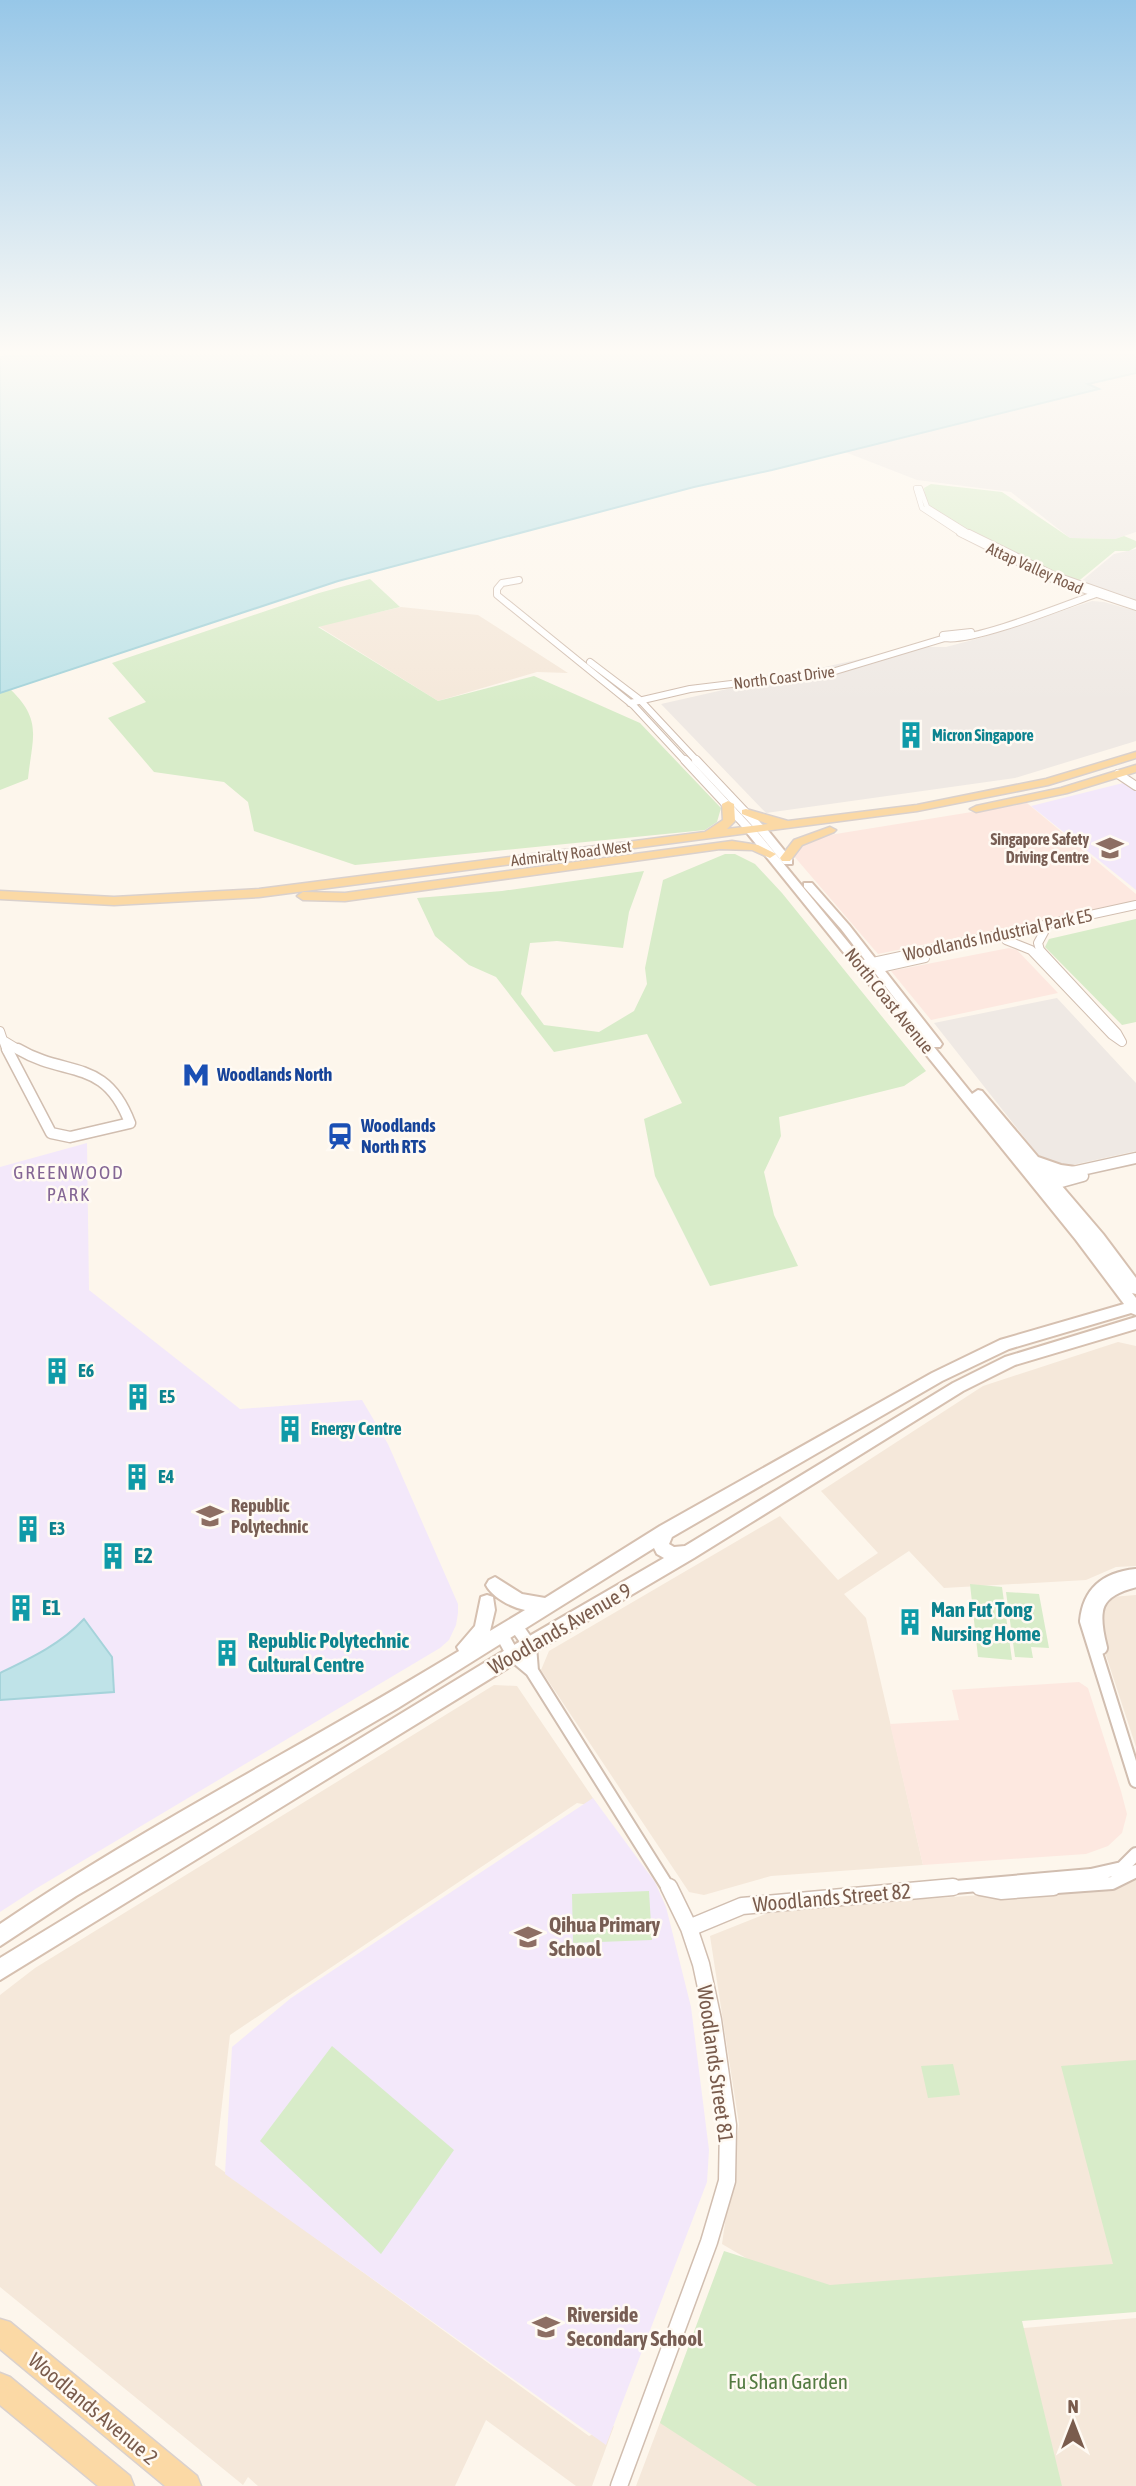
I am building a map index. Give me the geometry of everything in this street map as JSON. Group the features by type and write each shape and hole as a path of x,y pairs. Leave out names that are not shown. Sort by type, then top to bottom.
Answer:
{"main road":[{"name":"Admiralty Road West","path":"0,905 96,909 198,907 317,895 345,898 722,846 804,824 984,797 1048,782 1136,755"},
{"name":"Admiralty Road West","path":"0,895 93,901 193,899 703,837 830,830 996,806 1063,791 1136,768"},
{"path":"703,837 722,828 729,821 728,804"},
{"path":"746,812 766,820 804,824"},
{"path":"786,858 790,847 796,842 830,830"},
{"name":"North Coast Avenue","path":"761,835 770,854 1029,1157 1044,1183 1070,1203 1130,1277 1136,1289"},
{"name":"North Coast Avenue","path":"761,835 786,858 845,927 868,967 1044,1183 1135,1307"},
{"path":"722,846 754,847 770,854"},
{"path":"494,862 485,865 485,873 504,875"},
{"path":"440,869 471,869 477,872 476,876 468,880"},
{"path":"1029,1157 1049,1168 1079,1174 1071,1185 1070,1203"},
{"path":"1101,1315 1113,1296 1106,1270"},
{"name":"Woodlands Avenue 9","path":"0,1936 79,1883 435,1676 666,1531 969,1360 1022,1338 1135,1307"},
{"name":"Woodlands Avenue 9","path":"0,1970 91,1912 809,1480 958,1387 1010,1361 1136,1323"},
{"path":"1100,1333 1118,1332 1136,1336"},
{"path":"783,1464 804,1463 811,1471 809,1480"},
{"path":"666,1531 661,1544 663,1549 673,1554 688,1553"},
{"path":"495,1585 518,1601 549,1606"},
{"path":"435,1676 454,1654 478,1640 486,1622 487,1603"},
{"name":"Woodlands Avenue 2","path":"0,2332 187,2486"},
{"path":"0,2387 120,2486"}],"street":[{"name":"Attap Valley Road","path":"918,488 927,508 1033,570 1109,599 1136,605"},
{"name":"North Coast Avenue","path":"519,580 509,592 509,599 642,702 746,812 761,835 632,704 497,595 498,587 519,580"},
{"name":"Attap Valley Road","path":"1097,594 1136,605"},
{"path":"1083,599 1097,594"},
{"path":"1083,599 1109,599"},
{"name":"North Coast Drive","path":"642,702 701,688 832,672 948,639 978,634 1083,599"},
{"path":"632,704 642,702"},
{"path":"1121,773 1136,781"},
{"path":"1121,773 1136,786"},
{"name":"Woodlands Industrial Park E5","path":"868,967 1136,905"},
{"name":"Woodlands Industrial Park E5","path":"868,967 1044,932 1136,910"},
{"path":"1006,940 1031,950 1112,1035 1122,1042 1117,1033 1041,950 1038,943 1044,932"},
{"path":"1,1035 35,1058 70,1066 97,1077 116,1090 125,1105 130,1123 70,1137 51,1133 26,1093 1,1035"},
{"path":"1044,1183 1136,1158"},
{"path":"1079,1174 1136,1164"},
{"path":"1136,1575 1113,1578 1102,1584 1088,1602 1086,1611 1086,1621 1136,1759"},
{"path":"1136,1581 1108,1589 1094,1608 1094,1623 1136,1781"},
{"path":"509,1630 521,1651"},
{"path":"509,1630 521,1651"},
{"name":"Woodlands Street 81","path":"521,1651 669,1888 689,1928 701,1964 713,2020 728,2125 727,2180 709,2242 619,2486"},
{"name":"Woodlands Street 82","path":"979,1887 985,1884 1113,1872 1129,1863 1136,1854"},
{"name":"Woodlands Street 82","path":"689,1928 742,1906 807,1898 979,1887 1001,1891 1112,1883 1136,1871"}],"shaded area":[{"path":"894,471 1136,471 1136,532 1115,539 1070,538 1011,492 917,480"},
{"path":"1136,549 1136,601 1078,584 1114,554"},
{"path":"1092,601 1136,611 1136,741 1015,778 766,813 661,704 913,647 946,647"},
{"path":"401,607 478,615 568,673 537,672 438,701 318,626"},
{"name":"Singapore Safety Driving Centre","path":"1123,783 1136,791 1136,890 1031,806"},
{"path":"1027,803 1136,894 1136,901 878,954 793,855 811,838"},
{"path":"1009,948 1017,950 1058,993 931,1020 891,971"},
{"path":"1057,998 1136,1083 1136,1151 1050,1170 934,1023"},
{"name":"Republic Polytechnic","path":"87,1143 89,1290 240,1409 362,1400 388,1444 458,1604 458,1613 449,1640 440,1648 0,1912 0,1167"},
{"path":"1118,1342 1136,1346 1136,1566 1116,1567 1086,1580 944,1588 909,1551 844,1594 866,1618 923,1865 771,1876 704,1895 689,1892 541,1670 549,1651 780,1516 838,1580 878,1553 821,1491 983,1386"},
{"path":"1136,1595 1136,1747 1098,1631 1100,1611 1111,1597"},
{"path":"1079,1682 1088,1688 1121,1791 1127,1814 1122,1833 1108,1846 1086,1854 923,1865 890,1724 959,1720 952,1690"},
{"path":"494,1685 517,1686 599,1807 577,1803 230,2035 215,2165 589,2436 614,2426 592,2486 576,2486 486,2420 455,2486 258,2486 248,2477 243,2485 0,2287 0,1995 35,1968"},
{"name":"Riverside Secondary School","path":"593,1798 655,1882 666,1907 691,2007 709,2150 707,2182 606,2445 225,2174 232,2047 291,1998"},
{"path":"1136,1872 1136,2062 1119,2265 806,2293 722,2244 739,2124 710,1936 778,1909 1099,1887"},
{"path":"1136,2318 1136,2486 1050,2486 1014,2329"},
{"path":"664,2412 783,2486 636,2486"}],"green space":[{"path":"931,484 1002,492 1070,538 1115,539 1124,536 1136,541 1136,547 1129,551 1115,551 1075,584 1007,555 926,505 924,488"},
{"path":"370,579 400,607 318,627 438,701 534,676 640,723 721,808 717,822 705,830 355,865 254,831 248,802 224,782 154,772 108,718 146,702 112,663 319,593"},
{"path":"11,690 28,711 33,741 28,779 0,790 0,693"},
{"path":"725,854 735,854 755,864 782,893 926,1071 904,1086 779,1117 781,1136 764,1172 774,1215 798,1266 710,1286 655,1176 644,1119 682,1103 647,1034 554,1052 496,977 469,965 435,936 417,898 502,891 644,871 629,912 623,948 557,941 530,943 521,994 544,1025 599,1032 634,1011 647,984 645,968 663,880"},
{"path":"1136,919 1136,1022 1122,1025 1045,947 1049,939"},
{"path":"970,1584 1002,1587 1012,1660 978,1657"},
{"path":"1006,1592 1039,1594 1049,1648 1031,1647 1033,1658 1015,1657"},
{"path":"649,1891 652,1940 573,1943 572,1894"},
{"path":"332,2046 454,2150 381,2254 260,2141"},
{"name":"Fu Shan Garden","path":"1136,2060 1136,2312 1022,2321 1062,2486 757,2486 660,2423 724,2251 830,2285 1113,2264 1061,2066"},
{"path":"953,2064 960,2095 928,2098 921,2066"}],"water":[{"path":"0,471 767,471 694,487 338,581 0,693"},
{"path":"84,1619 112,1657 114,1692 0,1700 0,1673 55,1643"}],"place":[{"name":"Micron Singapore","path":"911,735"},
{"name":"Singapore Safety Driving Centre","path":"1110,848"},
{"name":"Woodlands North","path":"196,1075"},
{"name":"Woodlands North RTS","path":"340,1136"},
{"name":"E6","path":"57,1371"},
{"name":"E5","path":"138,1397"},
{"name":"Energy Centre","path":"290,1429"},
{"name":"E4","path":"137,1477"},
{"name":"Republic Polytechnic","path":"210,1516"},
{"name":"E3","path":"28,1529"},
{"name":"E2","path":"113,1556"},
{"name":"E1","path":"21,1608"},
{"name":"Man Fut Tong Nursing Home","path":"910,1622"},
{"name":"Republic Polytechnic Cultural Centre","path":"227,1653"},
{"name":"Qihua Primary School","path":"528,1937"},
{"name":"Riverside Secondary School","path":"546,2327"}],"district":[{"name":"GREENWOOD PARK","path":"69,1183"}]}
